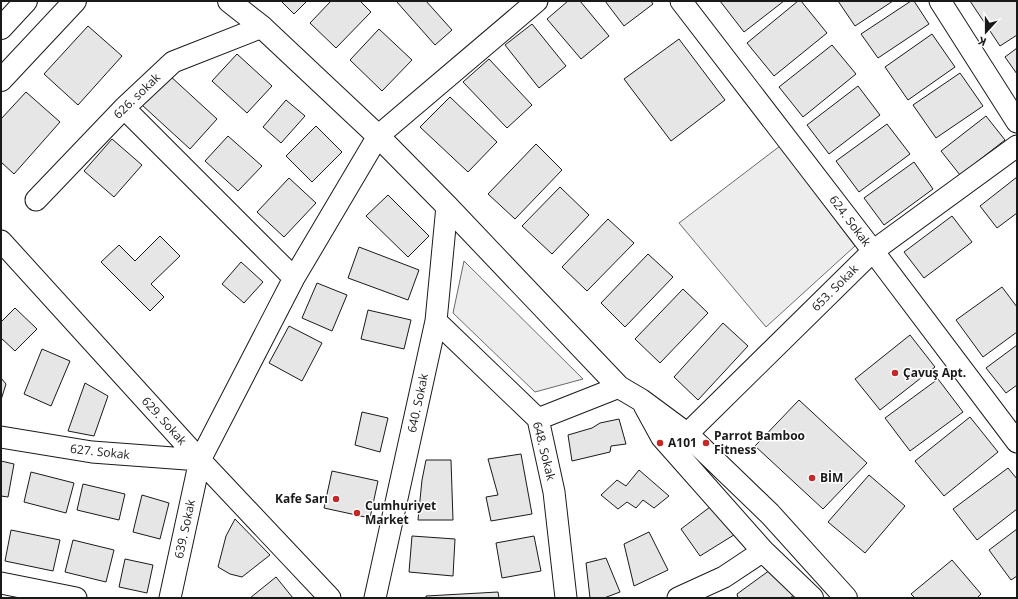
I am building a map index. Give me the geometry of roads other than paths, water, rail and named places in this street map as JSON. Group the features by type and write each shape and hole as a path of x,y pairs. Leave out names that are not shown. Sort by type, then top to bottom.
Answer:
{"main road":[{"path":"1,28 26,1"},
{"path":"1,80 75,1"},
{"path":"229,1 262,27 378,136 447,206 619,387 641,400 687,434 770,514 846,598"},
{"path":"641,400 662,437 763,551 812,598"}],"street":[{"name":"639. Sokak","path":"170,598 200,460 294,278 378,136 537,1"},
{"name":"624. Sokak","path":"681,1 873,251 1017,442"},
{"path":"940,1 1017,122"},
{"name":"626. sokak","path":"36,200 124,108 173,62 262,27"},
{"path":"124,108 294,278"},
{"name":"653. Sokak","path":"687,434 873,251 1017,146"},
{"name":"640. Sokak","path":"374,598 436,321 447,206"},
{"name":"629. Sokak","path":"1,241 200,460 330,598"},
{"name":"648. Sokak","path":"436,321 538,418 554,492 566,598"},
{"path":"538,418 619,387"},
{"name":"627. Sokak","path":"1,437 92,452 200,460"},
{"path":"678,598 724,577 763,551"},
{"path":"1,583 76,598"}],"place":[{"name":"Çavuş Apt.","path":"895,373"},
{"name":"A101","path":"660,443"},
{"name":"Parrot Bamboo Fitness","path":"706,443"},
{"name":"BİM","path":"812,478"},
{"name":"Kafe Sarı","path":"336,499"},
{"name":"Cumhuriyet Market","path":"357,513"}]}
